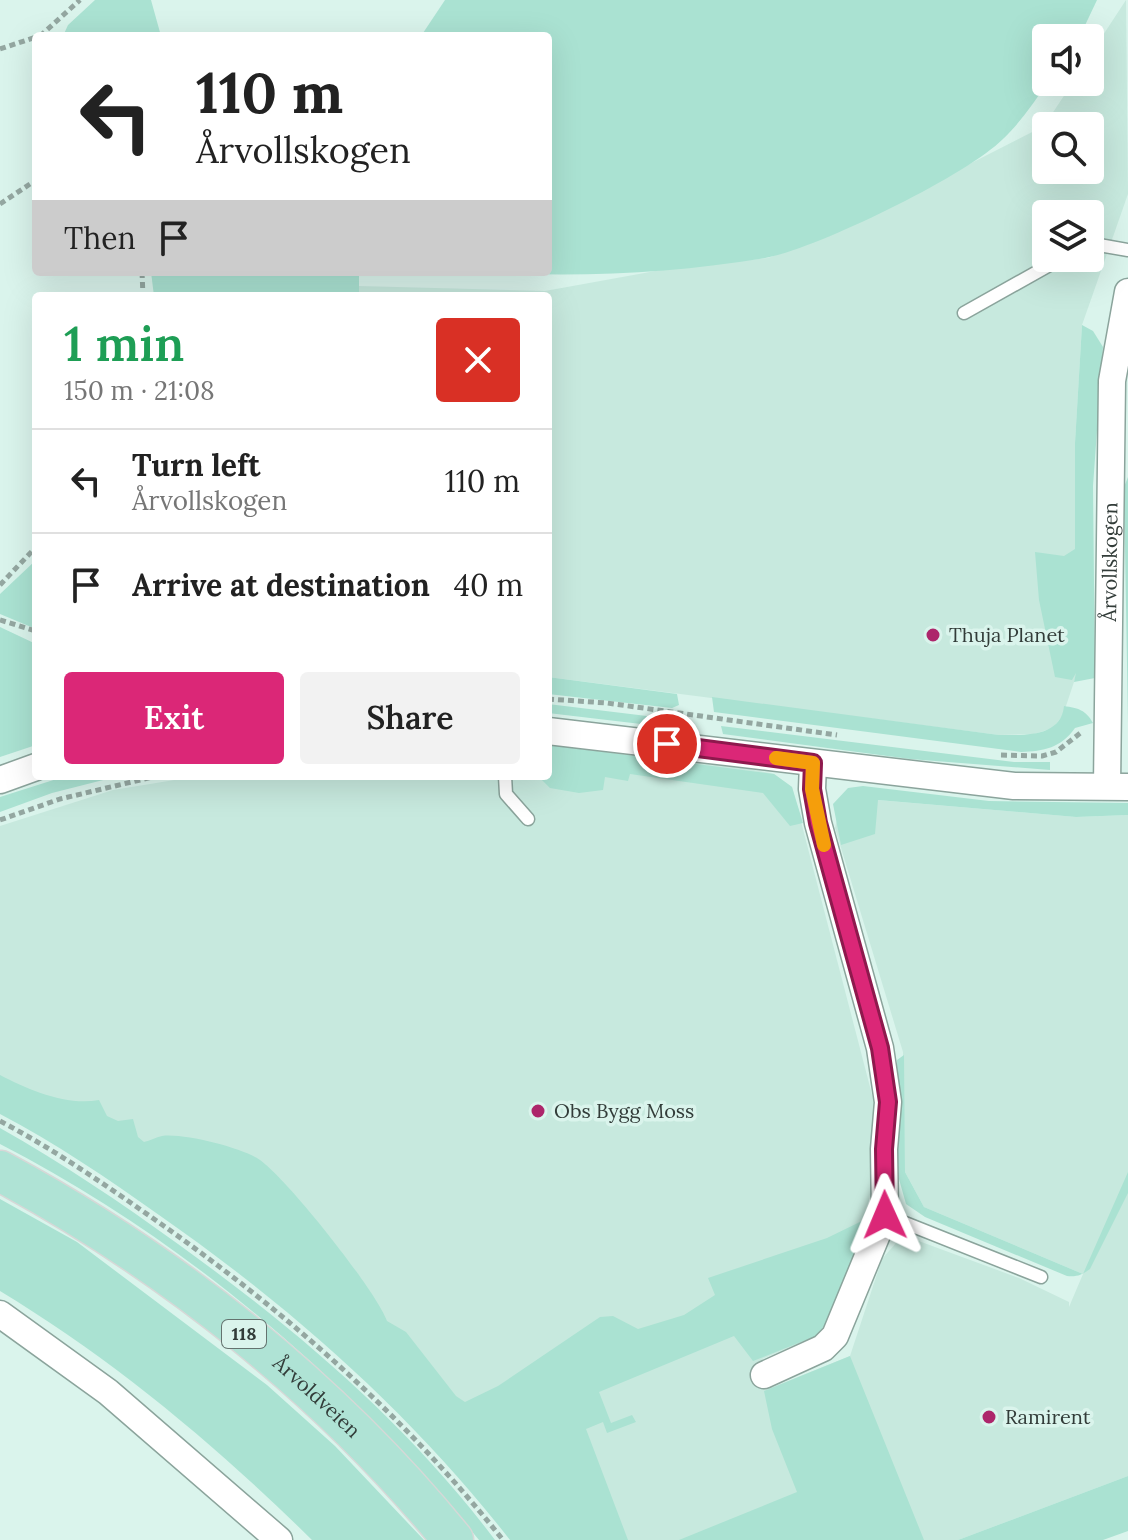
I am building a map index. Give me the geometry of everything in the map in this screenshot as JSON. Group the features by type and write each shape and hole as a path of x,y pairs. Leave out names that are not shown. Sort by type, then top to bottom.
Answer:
{"main road":[{"name":"Årvoldveien","path":"0,1171 109,1235 223,1317 374,1452 453,1540"}],"street":[{"name":"Årvollskogen","path":"552,731 1014,786 1118,786 1109,731 1112,381 1128,292"},
{"path":"764,1375 823,1348 835,1336 885,1215 884,1149 888,1102 882,1062 818,823 812,789 813,763"},
{"path":"0,780 32,768"},
{"path":"0,1314 108,1392 279,1540"}],"lane":[{"path":"1104,246 1128,250"},
{"path":"964,313 1037,272"},
{"path":"505,780 506,794 528,819"},
{"path":"885,1215 1041,1277"}],"path":[{"path":"46,32 80,0"},
{"path":"0,49 32,39"},
{"path":"0,204 32,183"},
{"path":"0,585 32,551"},
{"path":"0,620 32,630"},
{"path":"552,699 607,703 852,738"},
{"path":"987,753 1042,756 1056,752 1079,732 1109,731"},
{"path":"0,820 84,792 139,780"}],"shaded area":[{"path":"95,0 151,0 160,32 65,32 68,25"},
{"path":"445,0 1097,0 1086,24 1032,24 1032,96 1038,96 1003,139 957,172 889,209 788,252 765,258 661,271 552,274 552,32 424,32"},
{"path":"1126,0 1128,194 1104,262 1104,200 1032,200 1032,272 1101,272 1082,325 1075,443 1078,670 1063,715 1053,728 1034,734 999,735 552,678 552,292 359,292 359,286 545,291 683,266 768,258 834,233 1032,132 1032,184 1104,184 1104,112 1053,112 1064,96 1104,96 1104,34"},
{"path":"152,276 359,276 359,292 154,292"},
{"path":"1082,325 1093,331 1103,347 1093,486 1095,678 1074,682 1076,673 1072,680 1055,677 1039,600 1035,552 1064,556 1075,549 1075,443"},
{"path":"1128,477 1128,723 1124,487"},
{"path":"32,564 32,627 0,614 0,594"},
{"path":"0,627 32,642 32,746 0,757"},
{"path":"552,678 677,694 679,705 672,708 552,694"},
{"path":"712,697 999,735 1029,734 1048,729 1056,724 1064,706 1081,710 1093,723 1075,728 1064,740 1051,747 1021,752 714,712"},
{"path":"552,704 655,717 656,721 641,724 552,713"},
{"path":"721,726 1014,762 1050,762 1050,770 910,759 723,734"},
{"path":"552,745 749,769 774,774 792,787 876,1110 873,1176 865,1225 816,1336 762,1359 773,1387 850,1356 882,1259 896,1243 916,1240 1019,1278 1069,1302 1069,1307 1083,1274 924,1207 905,1172 903,1052 835,828 842,797 1076,817 1128,815 1128,1476 958,1540 526,1540 345,1339 0,1099 0,826 113,790 174,780 552,780"},
{"path":"552,745 774,774 792,787 803,823 790,826 763,793 630,774 628,781 605,777 603,790 579,793 550,788 542,780 552,780"},
{"path":"53,780 103,780 52,793 0,812 0,797"},
{"path":"863,786 989,801 1128,803 1128,815 1076,817 878,800 875,834 841,845 833,804 848,788"},
{"path":"904,1055 905,1172 924,1207 1082,1274 1067,1276 925,1217 906,1204 897,1172 897,1060"},
{"path":"0,1075 61,1099 99,1100 107,1116 118,1121 133,1119 138,1137 144,1142 162,1136 183,1137 224,1145 257,1158 287,1186 328,1235 380,1306 387,1321 406,1332 456,1396 465,1402 498,1386 600,1317 613,1316 638,1329 684,1315 715,1295 708,1278 827,1238 866,1219 865,1225 830,1319 816,1336 753,1361 734,1336 599,1392 611,1423 632,1415 636,1422 607,1433 603,1422 586,1429 628,1540 510,1540 432,1449 347,1364 302,1325 208,1250 140,1202 61,1149 0,1114"},
{"path":"0,1128 156,1228 307,1344 425,1456 495,1540 479,1540 375,1424 319,1369 260,1318 199,1269 135,1224 69,1182 0,1144"},
{"path":"1128,1172 1128,1193 1090,1269 1083,1273"},
{"path":"0,1199 77,1242 267,1385 335,1446 424,1540 312,1540 164,1406 84,1346 0,1291"},
{"path":"850,1356 924,1540 679,1540 797,1492 772,1429 764,1391"},
{"path":"1128,1476 1128,1531 1103,1540 958,1540"}],"slow traffic":[{"path":"776,758 813,763 812,789 824,845"}],"place":[{"name":"Thuja Planet","path":"933,635"},
{"name":"Obs Bygg Moss","path":"538,1111"},
{"name":"Ramirent","path":"989,1417"}],"route":[{"path":"667,744 813,763 812,789 818,823 880,1048 888,1102 884,1149 885,1215"}]}
